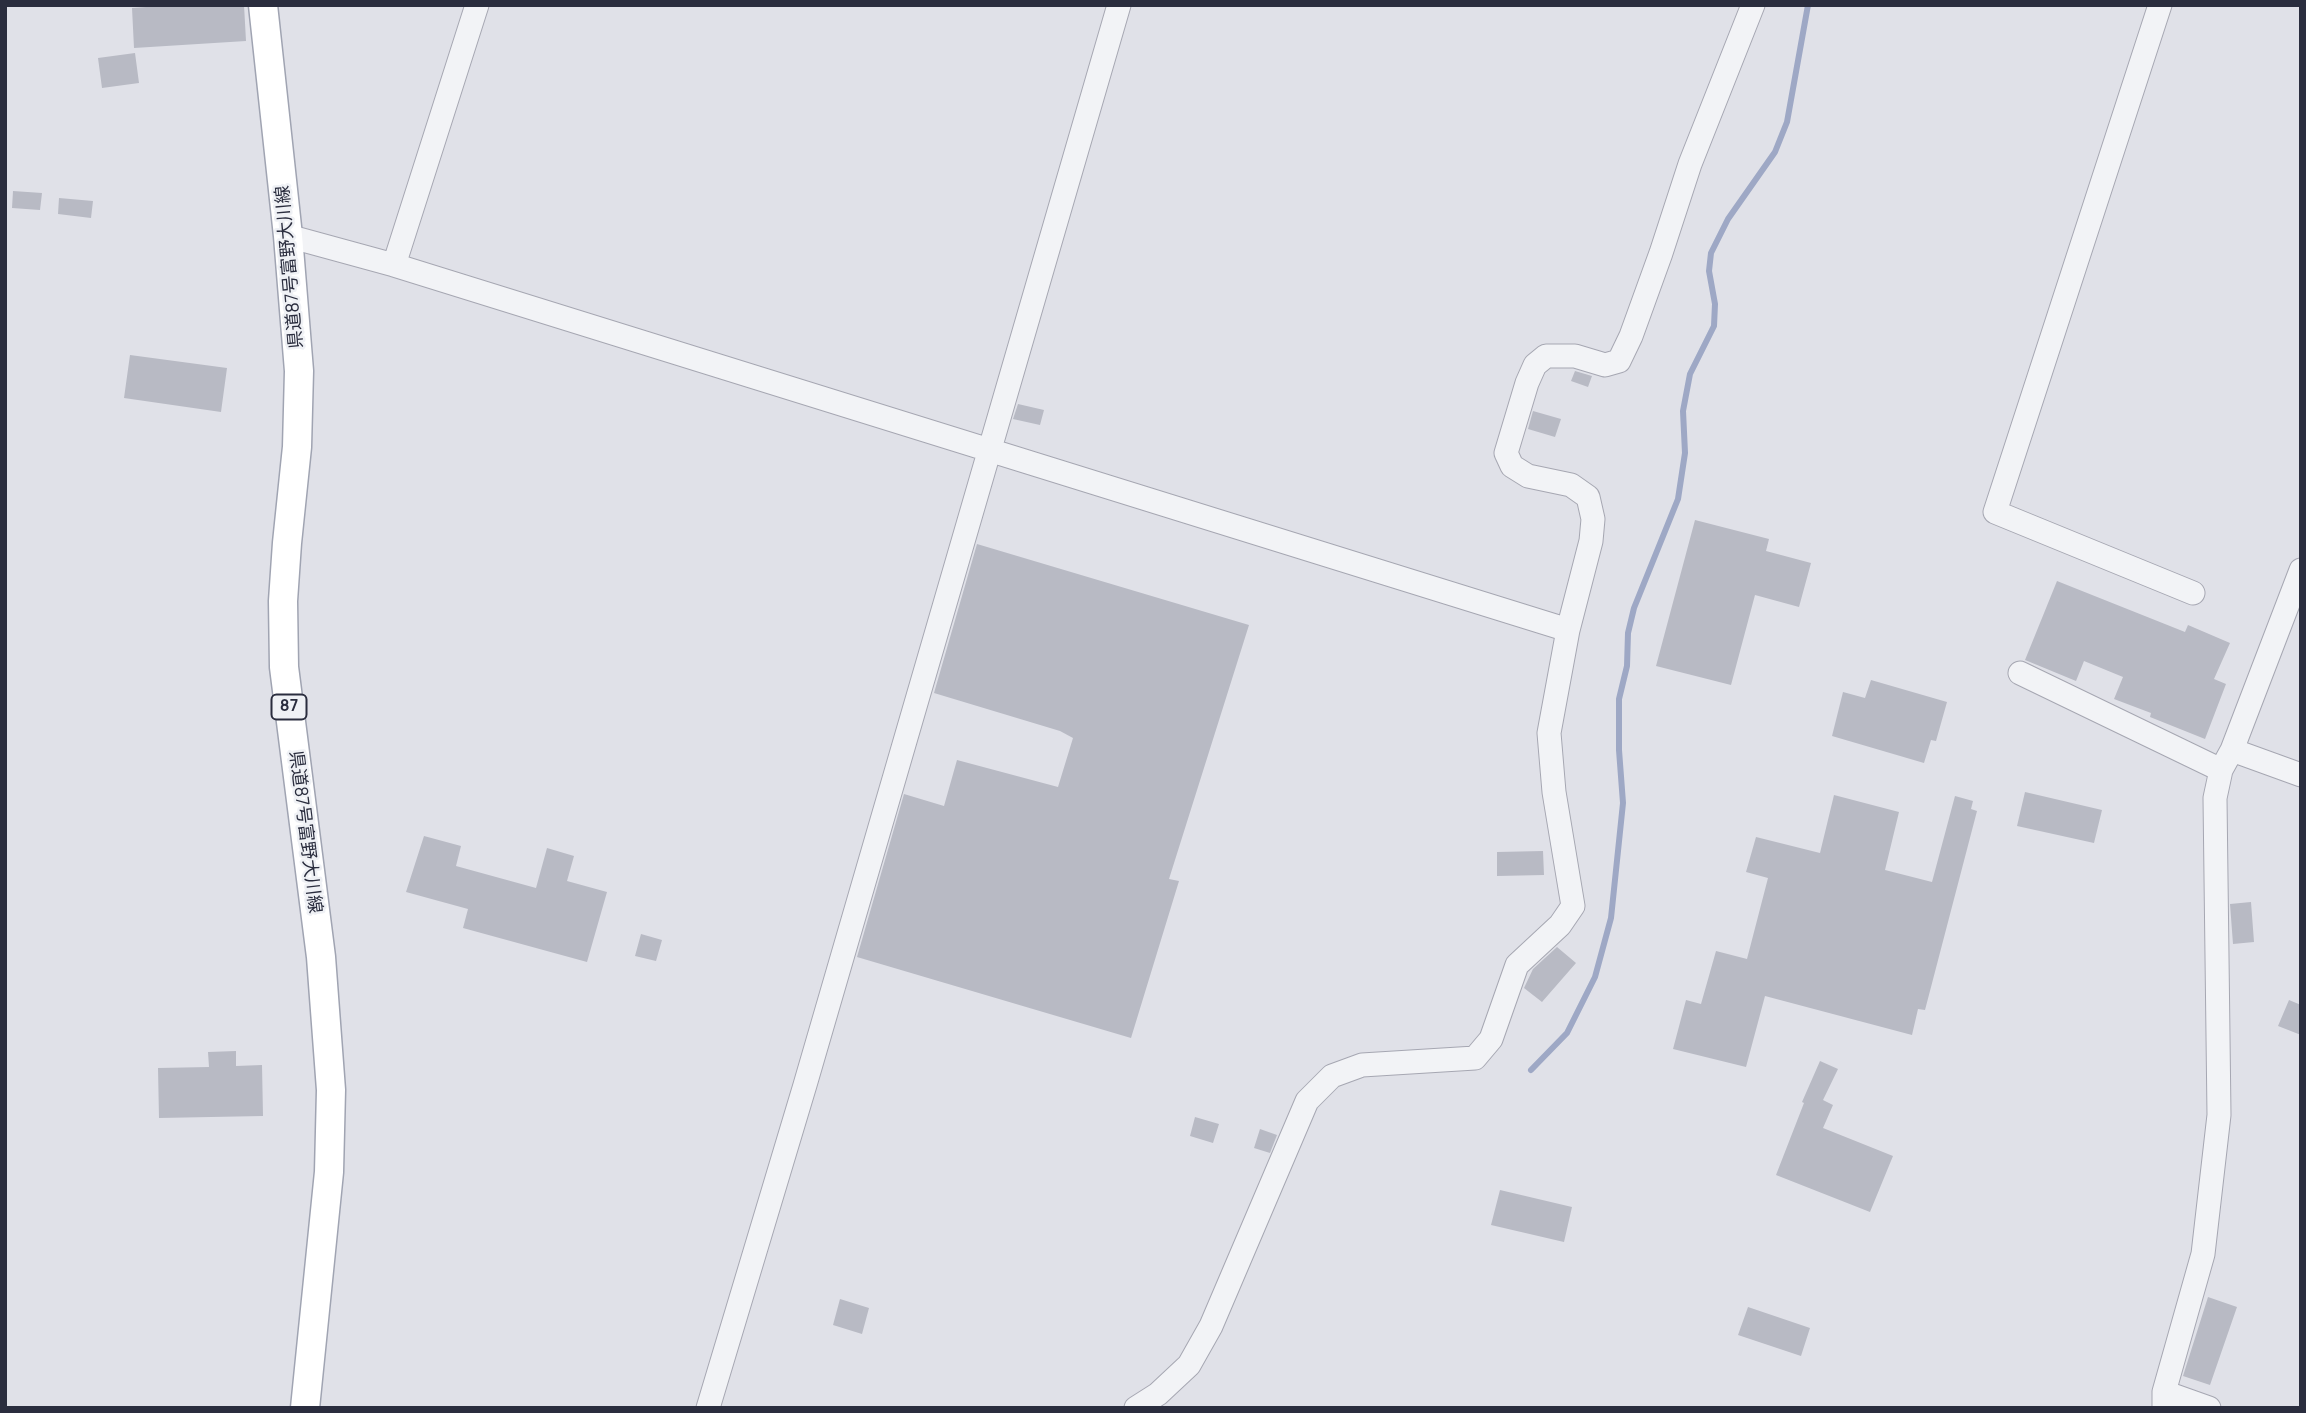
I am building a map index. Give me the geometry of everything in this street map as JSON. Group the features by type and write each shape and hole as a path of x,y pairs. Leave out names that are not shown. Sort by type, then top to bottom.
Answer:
{"main road":[{"name":"県道87号富野大川線","path":"263,5 288,236 299,371 298,447 286,543 284,667 321,957 331,1090 328,1171 305,1408"}],"street":[{"path":"394,265 477,5"},
{"path":"708,1408 991,450 1119,5"},
{"path":"1136,1408 1158,1394 1189,1365 1211,1326 1307,1101 1332,1076 1362,1065 1475,1058 1491,1039 1517,965 1560,925 1573,906 1554,792 1549,733 1568,629 1591,541 1593,519 1588,497 1571,485 1528,476 1512,466 1506,453 1527,383 1535,365 1546,356 1575,356 1605,365 1619,361 1631,336 1661,253 1690,164 1753,5"},
{"path":"2160,5 1995,512 2193,593"},
{"path":"288,236 394,265 1568,629"},
{"path":"2209,1408 2164,1400 2203,1254 2219,1115 2215,798 2226,760 2301,570"},
{"path":"2020,673 2226,760 2301,775"}],"building":[{"path":"244,5 246,41 134,48 132,8"},
{"path":"135,53 139,83 102,88 98,58"},
{"path":"13,191 42,193 40,210 12,208"},
{"path":"59,198 93,201 91,218 58,214"},
{"path":"130,355 227,368 221,412 124,398"},
{"path":"1575,371 1592,376 1588,387 1571,381"},
{"path":"1018,404 1044,410 1040,425 1013,419"},
{"path":"1533,411 1561,419 1555,437 1528,429"},
{"path":"1695,520 1769,539 1766,551 1811,563 1799,607 1755,595 1731,685 1656,666"},
{"path":"977,544 1249,625 1169,879 1179,881 1131,1038 857,957 904,794 944,806 957,760 1058,787 1073,738 1060,731 934,693"},
{"path":"2057,581 2185,632 2188,625 2230,643 2214,679 2226,684 2205,739 2114,699 2123,677 2084,661 2076,681 2025,660"},
{"path":"1871,680 1947,702 1936,741 1931,740 1924,763 1832,736 1843,692 1865,698"},
{"path":"2025,792 2102,810 2094,843 2017,826"},
{"path":"1834,795 1899,812 1885,870 1932,882 1955,796 1973,801 1971,809 1977,811 1925,1010 1918,1009 1912,1035 1765,996 1746,1067 1673,1049 1686,1000 1701,1004 1716,951 1747,959 1768,878 1746,872 1756,837 1820,853"},
{"path":"424,836 461,846 456,866 536,888 547,848 574,856 567,881 607,892 587,962 463,928 468,909 406,892"},
{"path":"1543,851 1544,875 1497,876 1497,852"},
{"path":"2251,902 2254,942 2233,944 2230,904"},
{"path":"641,934 662,940 656,961 635,956"},
{"path":"1557,947 1576,963 1542,1002 1524,988 1533,969"},
{"path":"2289,1000 2301,1005 2301,1035 2278,1026"},
{"path":"236,1051 236,1066 262,1065 263,1116 159,1118 158,1068 209,1067 208,1052"},
{"path":"1820,1061 1838,1069 1823,1100 1833,1105 1823,1128 1893,1156 1870,1212 1776,1175"},
{"path":"1195,1117 1219,1124 1213,1143 1190,1136"},
{"path":"1260,1129 1277,1135 1270,1153 1254,1148"},
{"path":"1500,1190 1572,1207 1564,1242 1491,1225"},
{"path":"2208,1297 2237,1307 2210,1385 2183,1376"},
{"path":"840,1299 869,1308 862,1334 833,1325"},
{"path":"1748,1307 1810,1328 1801,1356 1738,1335"}],"waterway":[{"path":"1531,1070 1567,1033 1595,977 1611,918 1623,803 1619,699 1627,666 1628,633 1634,608 1678,499 1685,453 1683,411 1690,374 1714,326 1715,304 1709,271 1711,253 1728,219 1775,152 1787,122 1808,5"}]}
